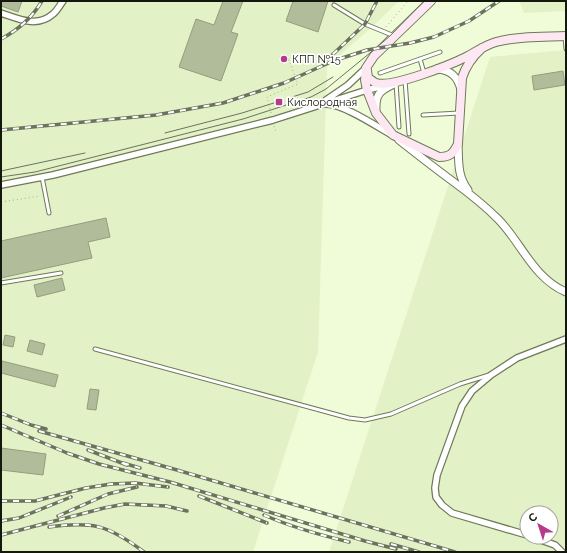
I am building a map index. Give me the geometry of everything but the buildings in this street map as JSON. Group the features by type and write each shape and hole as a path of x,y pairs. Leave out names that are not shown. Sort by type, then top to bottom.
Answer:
{"main road":[{"path":"431,1 374,56 366,68 365,80 367,90 376,114 392,135 439,157 446,157 455,151 458,144 462,78 465,69 482,48"},
{"path":"366,68 368,78 377,83 396,83 436,69 482,48 507,40 565,36"}],"street":[{"path":"1,13 27,22 38,22 53,14 63,1"},
{"path":"318,105 338,93 366,68"},
{"path":"436,69 449,71 460,84 462,92"},
{"path":"1,185 42,177 273,120 367,90 396,83"},
{"path":"376,114 375,102 377,95 382,90 396,83"},
{"path":"318,105 328,104 335,106 392,135 473,197 497,218 510,232 538,272 556,287 566,292"},
{"path":"458,144 459,170 462,182 473,197"},
{"path":"519,534 452,513 442,505 436,497 435,488 437,475 462,406 472,391 490,374 517,358 566,338"}],"lane":[{"path":"334,5 365,24 391,35 397,35"},
{"path":"565,36 566,49"},
{"path":"380,74 440,52"},
{"path":"420,59 424,73"},
{"path":"405,80 409,134"},
{"path":"396,83 399,127"},
{"path":"423,114 460,112"},
{"path":"42,177 49,213"},
{"path":"1,284 61,273"},
{"path":"95,349 349,418 365,420 391,414 460,384 490,374"}],"path":[{"path":"383,31 408,1"},
{"path":"276,132 267,97 298,84 290,63"},
{"path":"1,202 46,195"}],"shaded area":[{"path":"1,1 399,1 327,68 318,352 253,552 1,552"},
{"path":"519,1 566,1 566,11 524,13"},
{"path":"566,50 566,552 329,552 490,57"}],"tram line":[{"path":"1,177 35,172 243,119 311,97 326,89 376,48 391,35 424,1"},
{"path":"292,97 308,92 333,77"},
{"path":"165,133 242,113 277,102"},
{"path":"1,171 85,153"}],"railway":[{"path":"1,39 24,23 34,13 42,1"},
{"path":"323,61 330,57 365,24 377,1"},
{"path":"1,130 156,115 223,103 284,83 333,61 367,50 410,43 434,37 469,21 499,1"},
{"path":"1,413 31,425 46,429"},
{"path":"1,425 67,453 99,464 170,482 396,549"},
{"path":"39,431 455,552"},
{"path":"88,450 127,465"},
{"path":"123,463 140,468"},
{"path":"1,501 35,501 86,488 111,484 135,483 168,487"},
{"path":"58,516 108,494 137,487"},
{"path":"199,496 267,523"},
{"path":"1,521 19,518 71,497"},
{"path":"1,535 104,508 125,504 166,506 187,511"},
{"path":"264,515 327,537 349,542"},
{"path":"49,527 64,525 89,525 100,527 120,536 144,552"},
{"path":"391,544 419,552"}],"place":[{"name":"КПП №15","path":"284,59"},
{"name":"Кислородная","path":"279,102"}]}
